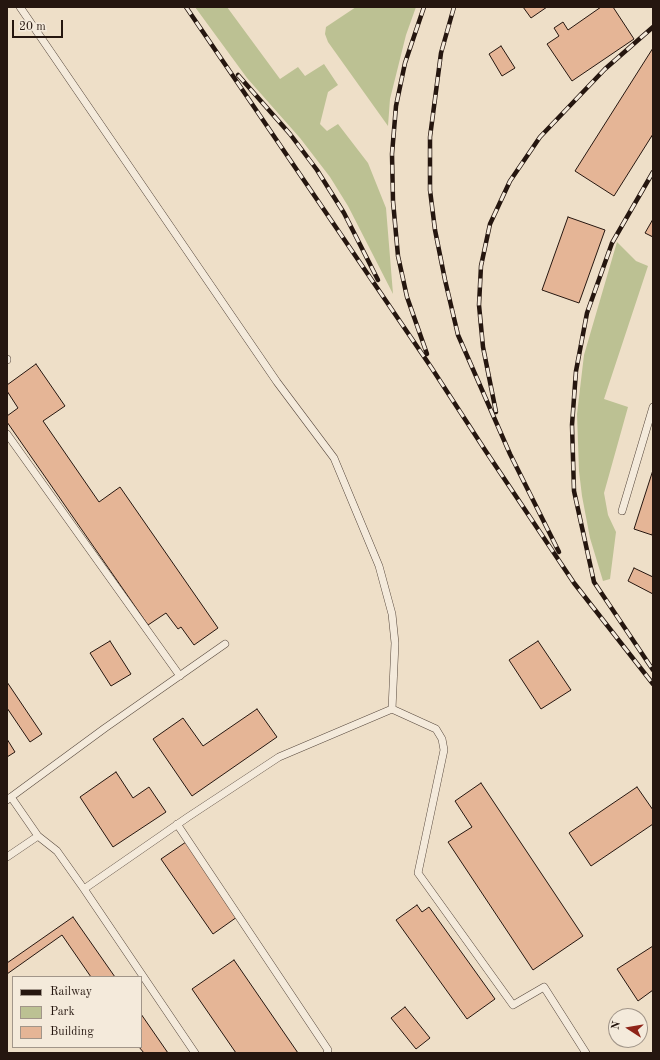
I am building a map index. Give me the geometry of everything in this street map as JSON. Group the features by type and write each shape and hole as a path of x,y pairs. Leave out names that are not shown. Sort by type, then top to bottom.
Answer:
{"lane":[{"path":"20,7 260,357 334,458 379,566 392,614 395,643 392,709"},
{"path":"622,511 653,407"},
{"path":"7,434 180,676"},
{"path":"195,1053 57,851 38,836 9,799 105,728 224,644"},
{"path":"84,889 177,824 279,756 392,709 436,729 442,739 444,750 418,872 513,1005 544,987 586,1053"},
{"path":"177,824 328,1050 327,1053"},
{"path":"7,857 38,836"}],"green space":[{"path":"195,7 227,7 280,79 298,67 305,76 324,64 338,85 328,92 320,124 327,131 338,124 368,163 386,208 393,294 348,206 330,177 300,138 247,78"},
{"path":"356,7 416,7 406,35 390,99 388,126 328,42 325,34 326,27"},
{"path":"617,242 636,261 648,266 604,399 628,407 604,493 608,515 616,532 610,579 603,581 590,538 582,496 579,471 577,414 584,355"}],"building":[{"path":"523,7 547,7 531,18"},
{"path":"601,7 613,7 634,39 572,81 547,44 559,36 554,28 563,22 568,30"},
{"path":"501,46 515,68 502,76 489,54"},
{"path":"653,48 653,134 614,196 575,171"},
{"path":"568,217 605,230 579,303 542,290"},
{"path":"653,219 653,237 645,233"},
{"path":"36,364 65,406 43,421 99,502 120,487 218,628 194,645 181,627 178,629 166,613 148,625 7,422 7,416 18,408 7,391 7,385"},
{"path":"653,470 653,531 652,535 634,529"},
{"path":"634,568 653,577 653,594 628,581"},
{"path":"110,641 131,674 111,686 90,653"},
{"path":"538,641 571,690 541,709 509,660"},
{"path":"7,682 42,734 30,742 7,708"},
{"path":"257,709 277,737 192,796 153,739 183,718 203,746"},
{"path":"7,739 15,752 7,757"},
{"path":"116,772 133,798 149,787 166,812 113,847 80,797"},
{"path":"481,783 583,936 533,970 448,842 472,827 455,801"},
{"path":"637,787 653,810 653,824 591,866 569,833"},
{"path":"186,842 237,917 213,934 161,859"},
{"path":"417,905 422,912 429,907 495,999 467,1019 396,920"},
{"path":"73,917 114,976 90,976 62,935 7,974 7,963"},
{"path":"653,946 653,990 638,1001 617,969"},
{"path":"234,960 298,1053 236,1053 192,989"},
{"path":"405,1007 430,1038 416,1049 391,1018"},
{"path":"142,1015 168,1053 144,1053 140,1048 142,1048"}],"railway":[{"path":"186,7 431,367 574,583 653,684"},
{"path":"424,7 405,63 396,106 392,154 393,201 398,256 407,297 427,354"},
{"path":"454,7 441,53 430,137 430,190 435,230 458,335 510,454 559,552"},
{"path":"496,412 483,347 479,305 481,266 490,224 510,181 540,137 605,69 653,27"},
{"path":"238,75 290,134 317,170 344,213 378,280"},
{"path":"653,172 612,243 587,313 576,371 572,425 574,491 594,582 653,670"}]}
